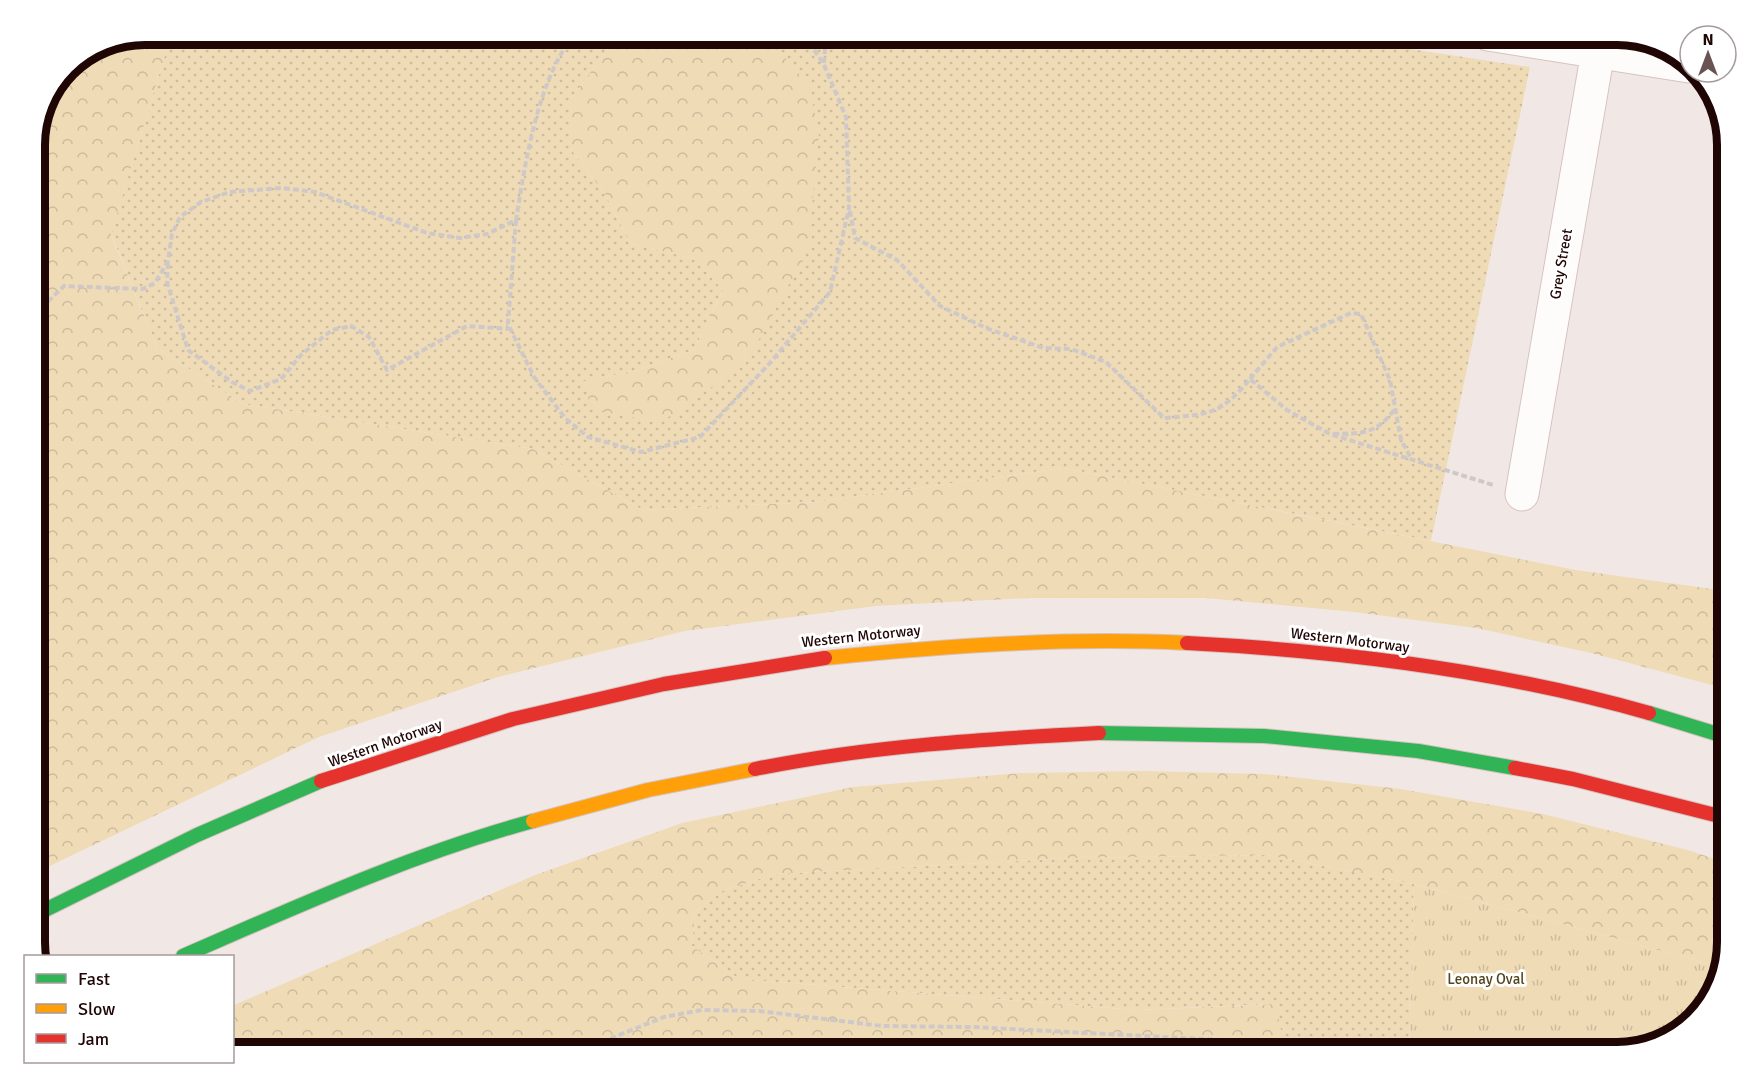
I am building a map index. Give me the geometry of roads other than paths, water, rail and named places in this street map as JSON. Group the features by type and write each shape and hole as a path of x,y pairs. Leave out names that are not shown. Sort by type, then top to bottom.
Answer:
{"highway":[{"name":"Western Motorway","path":"45,910 255,809 361,767 462,734 570,703 670,682 778,662 879,649 987,641 1073,639 1144,639 1269,647 1386,660 1532,685 1632,708 1717,734"},
{"path":"188,955 351,883 424,855 494,832 665,785 821,754 985,736 1171,731 1346,741 1514,765 1605,784 1717,815"}],"street":[{"name":"Grey Street","path":"1522,494 1599,45"},
{"path":"1607,45 1672,62"}],"park label":[{"name":"Leonay Oval","path":"1486,979"}]}
